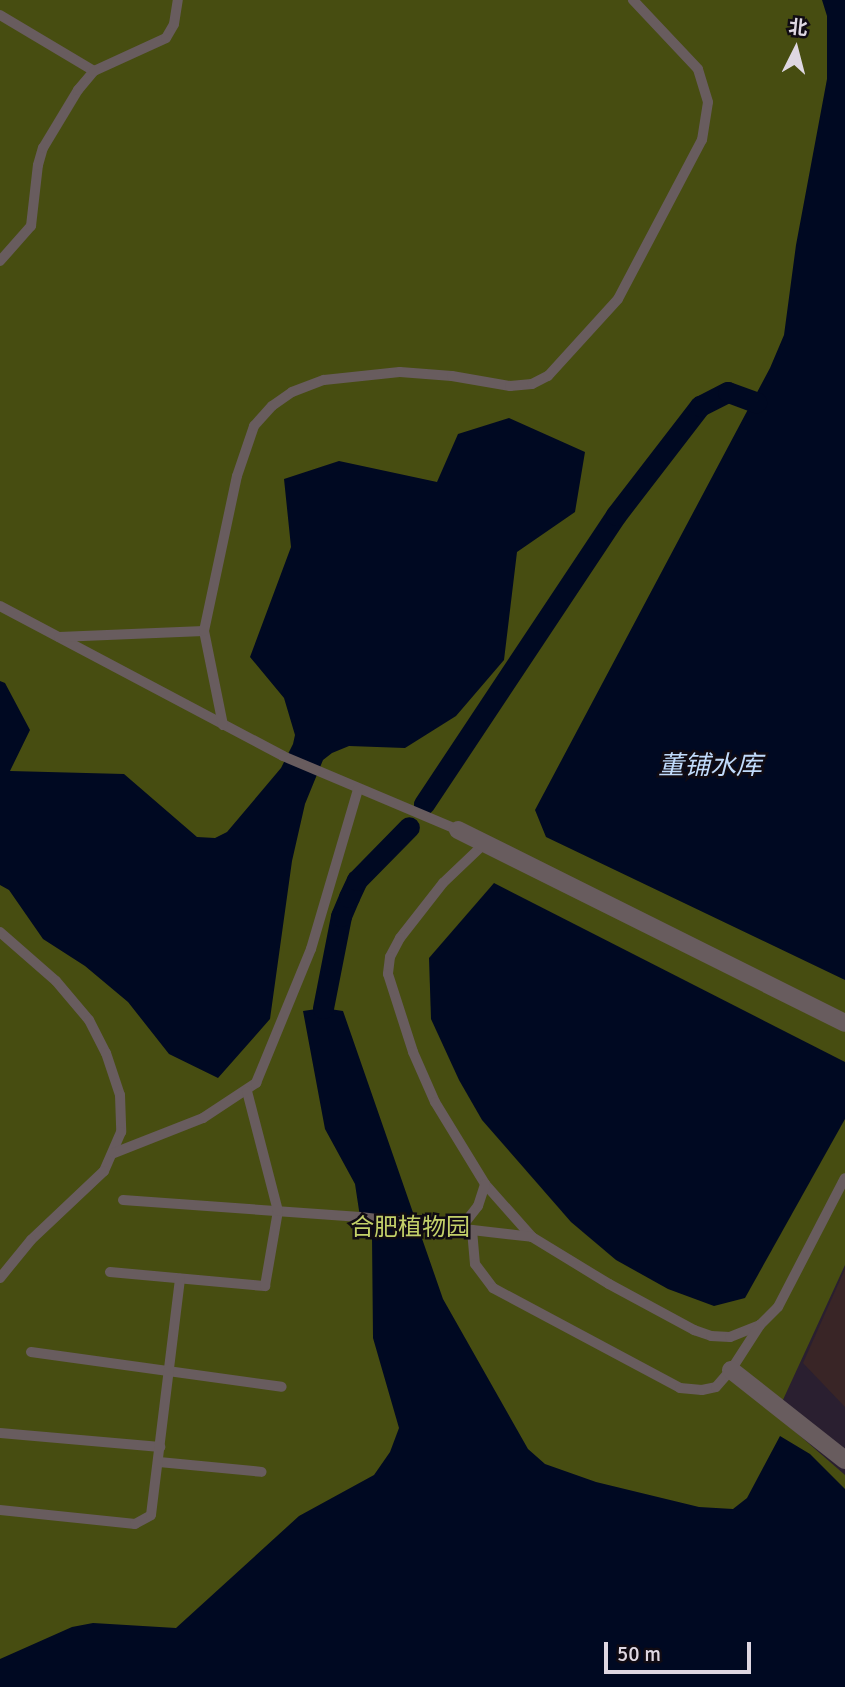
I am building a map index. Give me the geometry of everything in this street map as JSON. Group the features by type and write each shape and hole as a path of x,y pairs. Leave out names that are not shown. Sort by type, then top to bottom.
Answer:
{"street":[{"path":"458,830 845,1023"},
{"path":"731,1370 845,1460"}],"lane":[{"path":"0,261 31,226 38,165 43,148 78,90 94,71 166,38 174,24 178,0"},
{"path":"223,725 204,631 237,477 254,426 272,406 307,385 324,380 400,372 452,376 510,386 532,384 548,376 618,299 702,140 708,102 698,69 633,0"},
{"path":"0,15 94,71"},
{"path":"0,606 325,776 458,830"},
{"path":"57,637 204,631"},
{"path":"114,1153 203,1118 247,1091 262,1073 311,949 358,789"},
{"path":"485,843 453,871 407,928 393,950 388,974 413,1052 435,1102 485,1184 532,1237 609,1284 702,1334 730,1337 760,1325"},
{"path":"0,932 56,981 89,1020 106,1053 120,1096 121,1132 104,1171 31,1240 0,1278"},
{"path":"110,1272 265,1286 278,1211 247,1091"},
{"path":"485,1184 466,1230 475,1264 494,1288 680,1388 702,1390 716,1387 731,1370 760,1325 778,1307 845,1178"},
{"path":"123,1200 360,1217 532,1237"},
{"path":"0,1510 135,1524 151,1515 180,1279"},
{"path":"32,1352 282,1387"},
{"path":"0,1433 160,1447"},
{"path":"159,1462 262,1472"}],"shaded area":[{"path":"845,1269 845,1407 803,1363"}],"green space":[{"name":"合肥植物园","path":"0,0 845,0 845,1265 776,1415 845,1475 845,1687 0,1687"}],"water":[{"name":"董铺水库","path":"822,0 845,0 845,980 546,837 535,810 770,368 784,335 796,245 827,79 827,16"},
{"path":"509,418 585,452 575,512 517,552 504,660 456,716 405,748 349,746 323,760 305,804 292,861 270,1019 218,1078 169,1054 128,1002 85,966 43,939 9,890 0,885 0,681 5,683 30,730 10,771 124,774 197,837 215,838 227,832 281,768 295,735 284,698 250,657 291,547 284,479 339,461 437,482 458,434"},
{"path":"494,883 845,1062 845,1119 745,1298 714,1306 668,1289 616,1260 571,1222 482,1120 459,1080 431,1019 429,958"},
{"path":"323,1008 343,1011 443,1299 528,1449 545,1464 596,1482 699,1507 733,1509 747,1498 780,1436 810,1454 845,1489 845,1687 0,1687 0,1659 72,1627 93,1623 176,1628 299,1516 374,1475 390,1452 399,1428 373,1338 372,1237 360,1217 355,1184 325,1129 303,1011"}],"waterway":[{"path":"424,804 616,515 700,406 728,392 756,402"},
{"path":"323,1008 341,916 357,880 409,827"}]}
